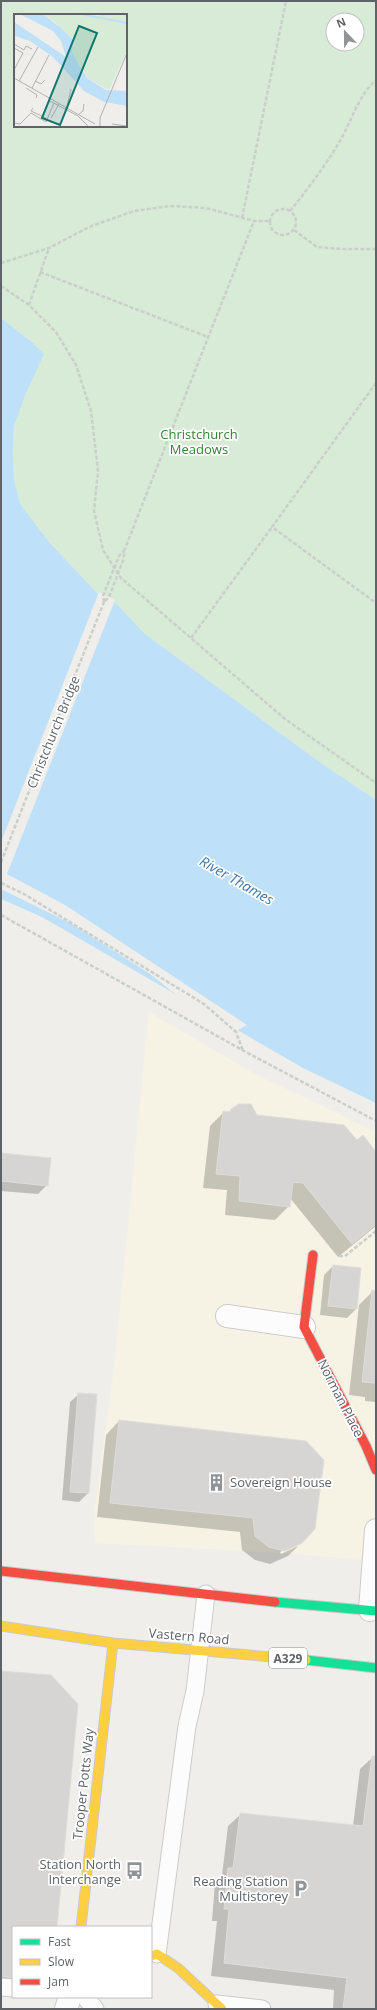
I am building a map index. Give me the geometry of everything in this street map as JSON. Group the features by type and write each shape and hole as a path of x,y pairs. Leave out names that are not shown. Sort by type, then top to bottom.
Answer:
{"main road":[{"path":"304,1327 312,1255"},
{"name":"Norman Place","path":"304,1327 371,1445 376,1470"},
{"path":"1,1571 292,1604 373,1610"},
{"name":"Vastern Road","path":"1,1626 114,1643 200,1650 376,1668"},
{"name":"Trooper Potts Way","path":"81,1926 103,1724 114,1643"},
{"path":"154,1955 178,1968 220,2007"}],"street":[{"path":"227,1316 304,1327"},
{"path":"373,1610 376,1530"},
{"path":"66,2009 70,1998"}],"lane":[{"path":"154,1955 187,1726 200,1650 206,1594"},
{"path":"1,1987 12,1988"},
{"path":"86,1998 95,2009"},
{"path":"220,2007 262,2009"}],"path":[{"path":"242,218 286,1"},
{"path":"290,212 323,168 341,138 352,114 370,86 376,80"},
{"path":"1,262 48,248 89,227 134,211 170,206 206,208 254,221 270,221"},
{"path":"282,210 290,212 295,218 294,230 287,235 278,235 272,230 270,221 274,213 277,211 282,210"},
{"name":"Christchurch Bridge","path":"1,862 104,602 109,596 124,558 124,551 254,221"},
{"path":"294,230 317,247 376,249"},
{"path":"29,305 48,248"},
{"path":"40,272 208,337"},
{"path":"1,286 29,305 56,332 76,365 91,411 98,471 94,511 103,550 121,578 285,719 376,783"},
{"path":"191,638 376,383"},
{"path":"272,527 376,603"},
{"name":"Christchurch Bridge","path":"104,602 103,596 119,556 124,551"},
{"path":"1,883 24,894 204,1004 236,1032 244,1052"},
{"path":"1,915 52,942 244,1052 376,1121"},
{"path":"312,1255 346,1256 376,1231"}],"shaded area":[{"path":"149,1012 253,1073 376,1132 376,1561 284,1553 95,1543 94,1513 114,1368"}],"green space":[{"name":"Christchurch Meadows","path":"1,1 376,1 376,800 321,763 145,634 114,601 99,595 49,542 21,505 14,481 14,426 27,391 33,343 1,318"}],"water":[{"name":"River Thames","path":"1,318 33,343 44,354 27,391 14,426 13,452 14,481 21,505 49,542 99,595 114,601 145,634 321,763 376,800 376,1103 303,1068 42,917 1,899"}],"pier":[{"path":"99,592 115,600 7,874 65,905 247,1025 236,1031 188,1004 150,974 72,924 1,889 1,842"}],"building":[{"path":"239,1104 251,1104 257,1115 344,1125 357,1140 363,1135 376,1152 376,1224 352,1244 303,1183 293,1182 290,1207 239,1201 240,1176 216,1174 223,1111 230,1112 231,1109"},
{"path":"1,1153 51,1158 48,1186 1,1181"},
{"path":"333,1265 361,1268 357,1309 328,1306"},
{"path":"372,1290 376,1291 376,1383 362,1382"},
{"path":"78,1393 97,1394 89,1493 70,1492"},
{"name":"Sovereign House","path":"119,1420 306,1441 324,1460 315,1529 302,1543 285,1551 269,1547 255,1536 253,1518 110,1503"},
{"path":"1,1671 51,1675 78,1704 57,1926 12,1926 12,1978 1,1976"},
{"name":"Reading Station Multistorey","path":"372,1756 376,1756 376,2009 343,2009 347,1978 224,1963 229,1909 224,1909 228,1868 233,1868 240,1813 363,1826"}],"traffic: fast":[{"path":"275,1602 376,1611"},
{"path":"306,1660 376,1668"}],"traffic: slow":[{"path":"1,1626 113,1643 306,1660"},
{"path":"81,1926 113,1643"},
{"path":"152,1956 157,1954 178,1968 222,2009"}],"traffic: jam":[{"path":"313,1255 304,1327 366,1446 376,1470"},
{"path":"1,1571 275,1602"}],"place":[{"name":"Sovereign House","path":"217,1482"},
{"name":"Station North Interchange","path":"134,1871"},
{"name":"Reading Station Multistorey","path":"301,1888"}]}
